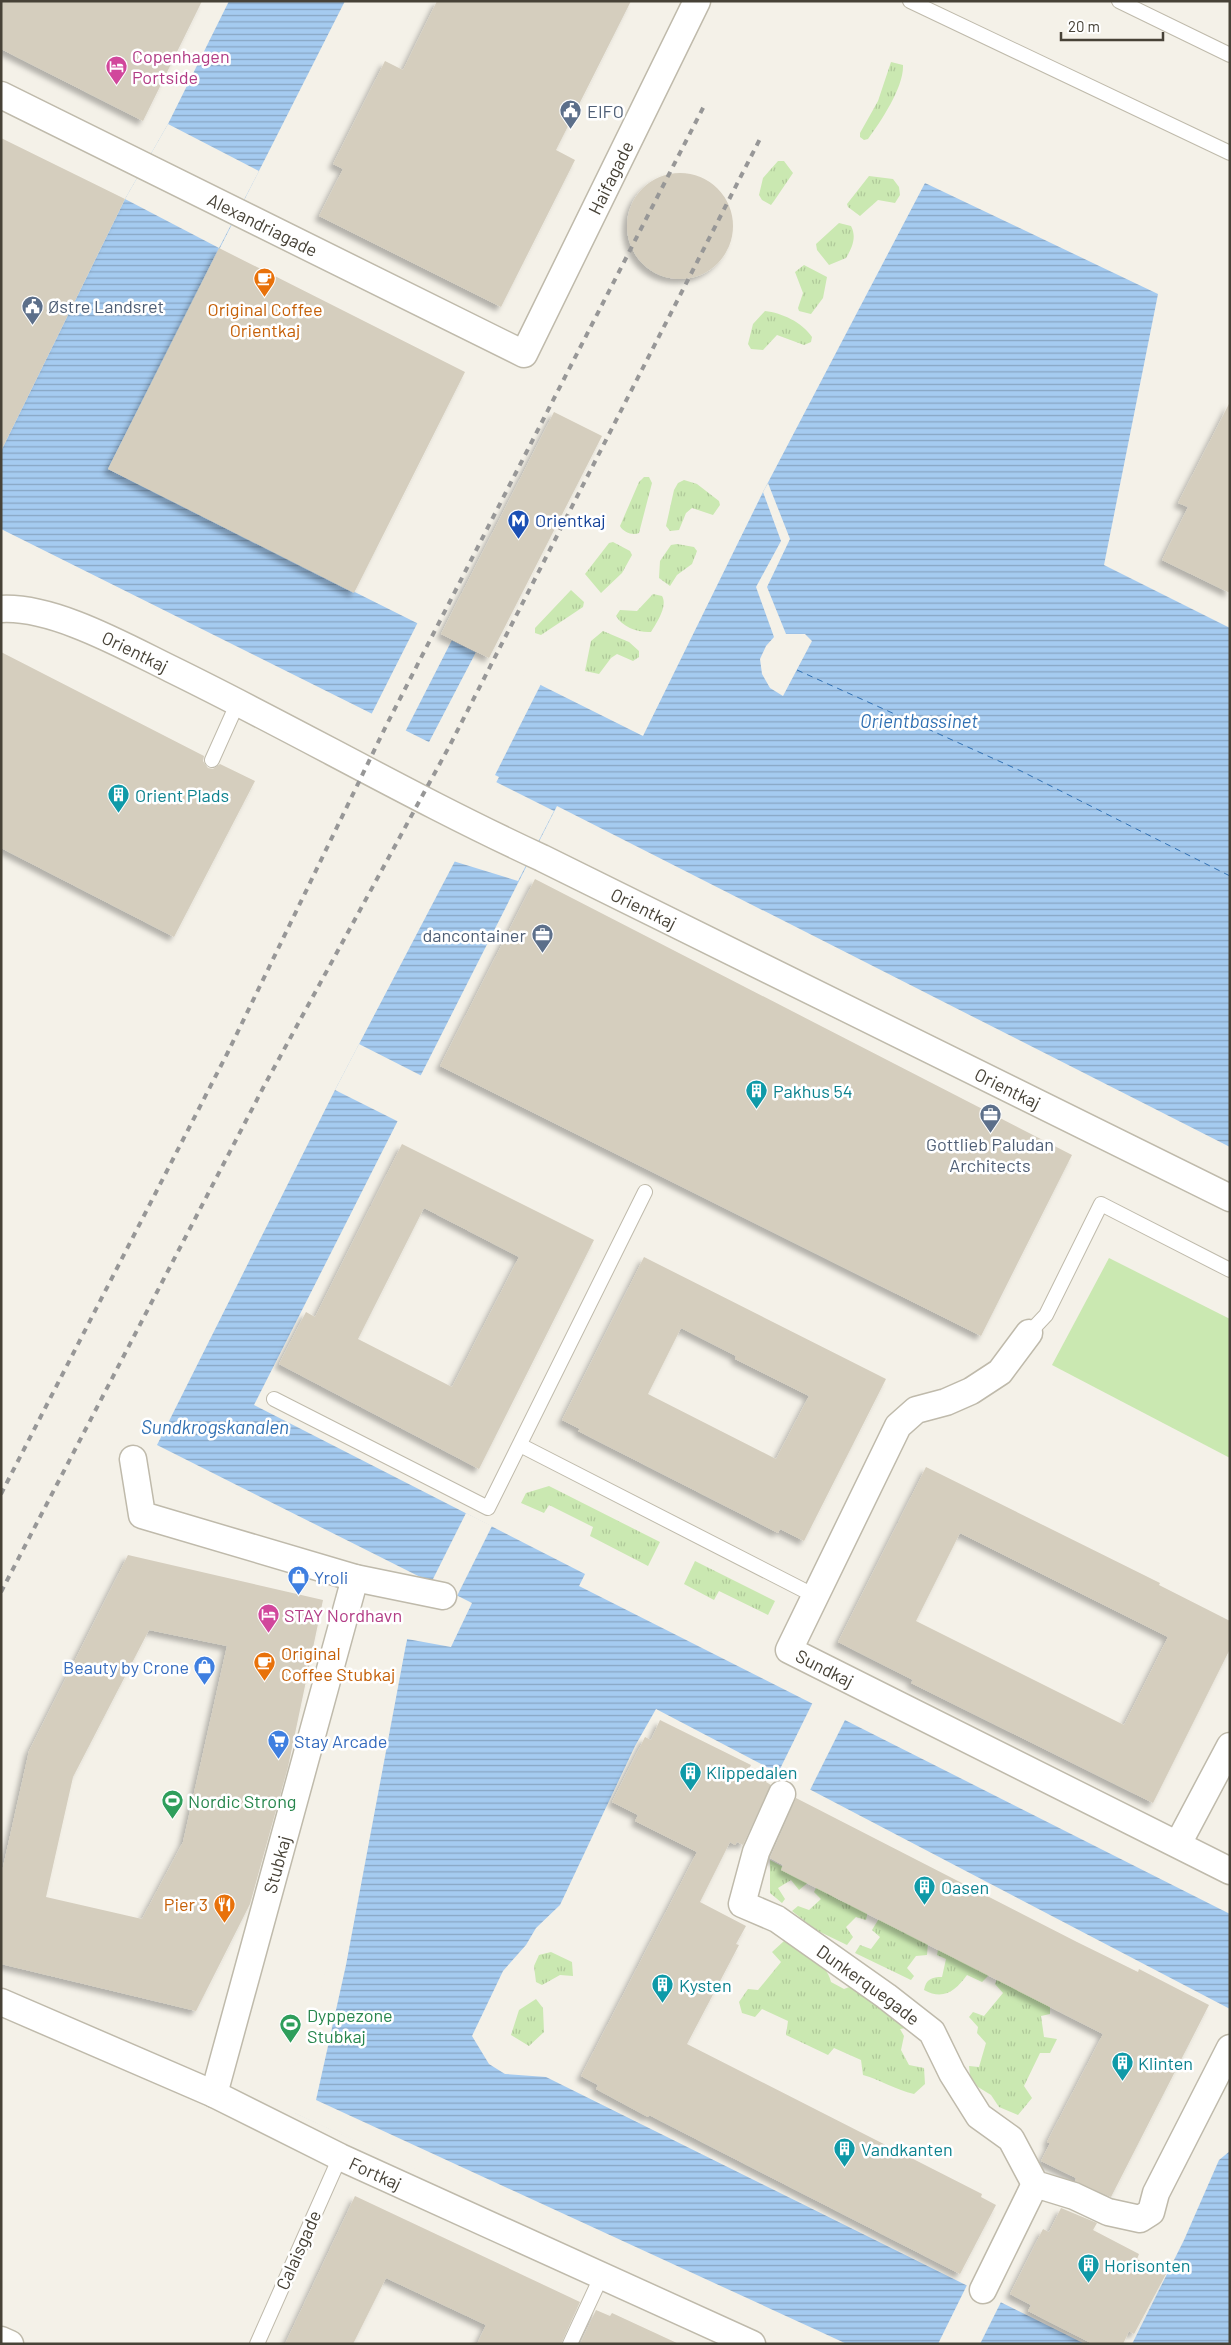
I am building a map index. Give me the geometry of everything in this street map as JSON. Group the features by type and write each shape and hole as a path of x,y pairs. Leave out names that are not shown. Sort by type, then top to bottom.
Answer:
{"street":[{"name":"Haifagade","path":"524,354 697,1"},
{"name":"Alexandriagade","path":"1,95 524,354"},
{"name":"Orientkaj","path":"1,609 19,608 52,616 118,644 238,702 465,822 542,858 1230,1198"},
{"name":"Sundkaj","path":"1029,1333 1000,1372 971,1390 946,1402 916,1410 898,1426 789,1650 1230,1871"},
{"path":"134,1459 142,1515 355,1578 443,1596"},
{"name":"Stubkaj","path":"214,2094 355,1578"},
{"path":"1178,1844 1230,1746"},
{"name":"Dunkerquegade","path":"782,1794 756,1852 742,1904 776,1919 886,1996 932,2032 952,2074 979,2116 1011,2139 1035,2184"},
{"name":"Fortkaj","path":"1,2002 214,2094 340,2157 752,2344"},
{"path":"983,2290 1035,2184 1074,2196 1108,2212 1140,2219 1151,2212 1156,2193 1230,2048"},
{"path":"1,2340 10,2344"}],"lane":[{"path":"910,1 1230,153"},
{"path":"1119,1 1230,55"},
{"path":"212,760 238,702"},
{"path":"274,1399 488,1508 645,1192"},
{"path":"1029,1333 1046,1315 1101,1204 1230,1270"},
{"path":"520,1446 815,1596"},
{"name":"Calaisgade","path":"257,2344 340,2157"},
{"path":"570,2344 602,2275"}],"green space":[{"path":"891,62 903,65 900,83 891,104 879,123 868,139 864,140 860,137 860,133 878,101"},
{"path":"778,161 784,161 793,173 771,205 762,200 759,195 763,178"},
{"path":"869,176 893,179 899,187 900,195 895,203 878,200 860,216 848,207 847,204"},
{"path":"839,223 851,226 854,234 853,242 846,258 829,265 817,250 816,244"},
{"path":"804,265 827,277 823,298 811,314 799,311 798,308 803,293 795,272"},
{"path":"765,311 785,316 803,327 812,337 811,342 804,345 777,335 763,350 751,349 748,344 753,324"},
{"path":"644,477 649,477 652,483 639,533 631,534 620,526 639,482"},
{"path":"684,480 697,484 719,501 720,505 713,515 692,508 686,513 679,530 670,531 666,526 674,490 678,483"},
{"path":"613,542 630,551 632,555 622,573 601,593 585,574 609,543"},
{"path":"677,544 694,547 697,551 692,564 677,575 670,586 659,578 660,561 671,545"},
{"path":"571,590 584,602 583,607 541,635 535,633 535,628"},
{"path":"653,594 662,596 664,604 651,632 631,628 622,623 616,616 620,610 637,611"},
{"path":"603,631 629,642 639,651 639,657 633,661 617,654 611,658 599,674 585,671 591,641"},
{"path":"1109,1258 1230,1319 1230,1458 1052,1365"},
{"path":"549,1486 660,1542 648,1566 590,1536 593,1527 549,1505 544,1513 521,1503 526,1493"},
{"path":"695,1561 775,1601 768,1615 719,1591 714,1600 684,1584"},
{"path":"770,1860 810,1881 799,1890 791,1880 778,1888 785,1899 782,1903 770,1893"},
{"path":"817,1886 839,1900 868,1911 866,1920 856,1917 846,1927 853,1937 847,1945 816,1930 792,1911 798,1906 809,1910 821,1899 814,1892"},
{"path":"880,1917 928,1942 927,1955 916,1956 907,1968 914,1976 911,1980 855,1953 860,1945 871,1949 880,1937 872,1930"},
{"path":"784,1941 819,1963 824,1968 831,1982 844,1989 852,1986 912,2027 900,2029 904,2036 901,2050 909,2065 924,2068 925,2084 914,2094 901,2090 863,2075 861,2060 834,2048 828,2055 786,2035 788,2021 762,2009 755,2017 742,2013 739,2002 748,1989 758,1990 781,1962 772,1952"},
{"path":"939,1945 991,1973 982,1982 967,1975 954,1989 943,1994 924,1990 926,1983 930,1979 942,1977 946,1959 937,1955"},
{"path":"551,1952 572,1962 573,1976 560,1975 542,1985 536,1982 534,1966 539,1955"},
{"path":"998,1977 1050,2004 1050,2014 1041,2016 1044,2037 1057,2039 1050,2053 1040,2053 1024,2086 1032,2098 1018,2115 999,2107 991,2095 978,2087 970,2076 969,2066 979,2067 986,2043 977,2033 978,2027 969,2017 973,2012 984,2016 1003,1993 995,1984"},
{"path":"536,1999 543,2008 544,2032 529,2046 511,2035 519,2010"}],"water":[{"path":"229,1 345,1 108,469 643,736 763,492 925,183 1158,294 1104,565 1230,628 1230,1147 557,806 254,1405 585,1574 579,1586 1230,1914 1230,2009 656,1709 635,1746 560,1905 536,1928 526,1945 503,1971 472,2036 489,2064 505,2074 546,2077 1085,2344 803,2344 295,2113 407,1639 451,1647 472,1603 157,1445 335,1090 499,777 1,529 1,451 125,199 168,124"},
{"path":"1230,2151 1230,2344 1132,2344 1184,2240 1219,2160"}],"pier":[{"path":"168,124 259,171 219,248 125,199"},
{"path":"768,483 790,539 767,587 786,634 805,634 812,641 783,696 770,688 762,674 760,659 766,646 774,637 756,587 781,541 763,492"},
{"path":"418,622 541,684 494,777 428,744 476,652 452,640 405,732 371,715"},
{"path":"494,781 554,811 518,881 453,861"},
{"path":"359,1044 422,1076 399,1122 335,1090"},
{"path":"466,1513 492,1526 457,1596 431,1583"},
{"path":"404,1638 407,1639 346,1965 316,2100 847,2344 797,2344 292,2112 304,2061 289,2067 281,2066 270,2054 268,2041 275,2028 293,2018 307,2018 313,2024"},
{"path":"813,1702 846,1718 809,1792 777,1775"},
{"path":"968,2283 1002,2300 980,2344 938,2344"}],"building":[{"name":"Copenhagen Portside","path":"1,1 202,1 143,121 1,49"},
{"path":"437,1 631,1 556,150 575,160 501,307 319,216 343,169 333,164 385,61 403,70"},
{"name":"Østre Landsret","path":"1,138 125,199 1,451"},
{"path":"680,173 700,177 718,188 729,206 733,226 729,246 718,264 700,275 680,279 660,275 642,264 631,246 627,226 631,206 642,188 660,177"},
{"path":"219,248 465,372 354,593 108,469"},
{"path":"1230,402 1230,593 1162,560 1188,507 1178,503"},
{"path":"554,412 602,436 489,658 441,634"},
{"name":"Orient Plads","path":"1,652 204,756 203,761 208,768 213,769 220,764 255,781 174,937 1,848"},
{"name":"Pakhus 54","path":"535,879 1072,1155 981,1336 440,1066"},
{"path":"402,1144 594,1240 479,1469 279,1364 306,1312 315,1317","holes":["424,1208 519,1257 452,1387 358,1339"]},
{"path":"644,1257 886,1379 804,1541 780,1529 778,1533 578,1431 580,1429 562,1420","holes":["681,1328 736,1356 735,1359 809,1396 776,1459 648,1394"]},
{"path":"926,1467 1160,1583 1159,1585 1230,1621 1230,1649 1153,1803 911,1683 913,1680 838,1642","holes":["960,1533 1168,1637 1124,1725 916,1621"]},
{"path":"128,1555 323,1600 288,1767 250,1904 196,2011 1,1964 1,1876 29,1751","holes":["149,1630 227,1646 183,1842 142,1919 46,1897 73,1777"]},
{"path":"660,1720 751,1765 748,1771 767,1780 766,1782 771,1785 743,1845 737,1842 735,1845 730,1842 700,1902 746,1926 736,1944 739,1945 687,2044 982,2194 981,2197 996,2205 960,2274 649,2115 648,2117 596,2089 598,2085 581,2076 697,1852 635,1821 638,1815 612,1802 645,1737 651,1740"},
{"path":"796,1798 1077,1942 1138,1972 1139,1969 1209,2005 1111,2197 1075,2181 1076,2178 1041,2161 1050,2143 1047,2142 1103,2034 781,1870 783,1865 770,1858"},
{"path":"355,2196 580,2302 561,2344 477,2344 486,2325 386,2278 353,2344 285,2344"},
{"name":"Horisonten","path":"1061,2208 1097,2223 1093,2230 1139,2254 1137,2259 1166,2274 1134,2334 1129,2331 1123,2344 1093,2344 1028,2311 1031,2305 1010,2294 1043,2229 1049,2232"},
{"path":"596,2310 610,2316 612,2313 679,2344 580,2344"}],"ferry route":[{"path":"797,670 1021,771 1230,876"}],"railway":[{"path":"1,1494 228,1052 386,726 704,106"},
{"path":"1,1592 263,1088 450,745 762,135"}],"place":[{"name":"Copenhagen Portside","path":"116,85"},
{"name":"EIFO","path":"571,130"},
{"name":"Original Coffee Orientkaj","path":"265,298"},
{"name":"Østre Landsret","path":"32,325"},
{"name":"Orientkaj","path":"519,539"},
{"name":"Orient Plads","path":"119,814"},
{"name":"dancontainer","path":"542,954"},
{"name":"Pakhus 54","path":"757,1110"},
{"name":"Gottlieb Paludan Architects","path":"990,1133"},
{"name":"Yroli","path":"298,1596"},
{"name":"STAY Nordhavn","path":"268,1634"},
{"name":"Original Coffee Stubkaj","path":"265,1682"},
{"name":"Beauty by Crone","path":"205,1686"},
{"name":"Stay Arcade","path":"278,1760"},
{"name":"Klippedalen","path":"690,1791"},
{"name":"Nordic Strong","path":"172,1820"},
{"name":"Oasen","path":"925,1906"},
{"name":"Pier 3","path":"224,1923"},
{"name":"Kysten","path":"663,2004"},
{"name":"Dyppezone Stubkaj","path":"291,2044"},
{"name":"Klinten","path":"1122,2082"},
{"name":"Vandkanten","path":"845,2168"},
{"name":"Horisonten","path":"1088,2284"}],"water label":[{"name":"Orientbassinet","path":"919,720"},
{"name":"Sundkrogskanalen","path":"215,1426"}]}
